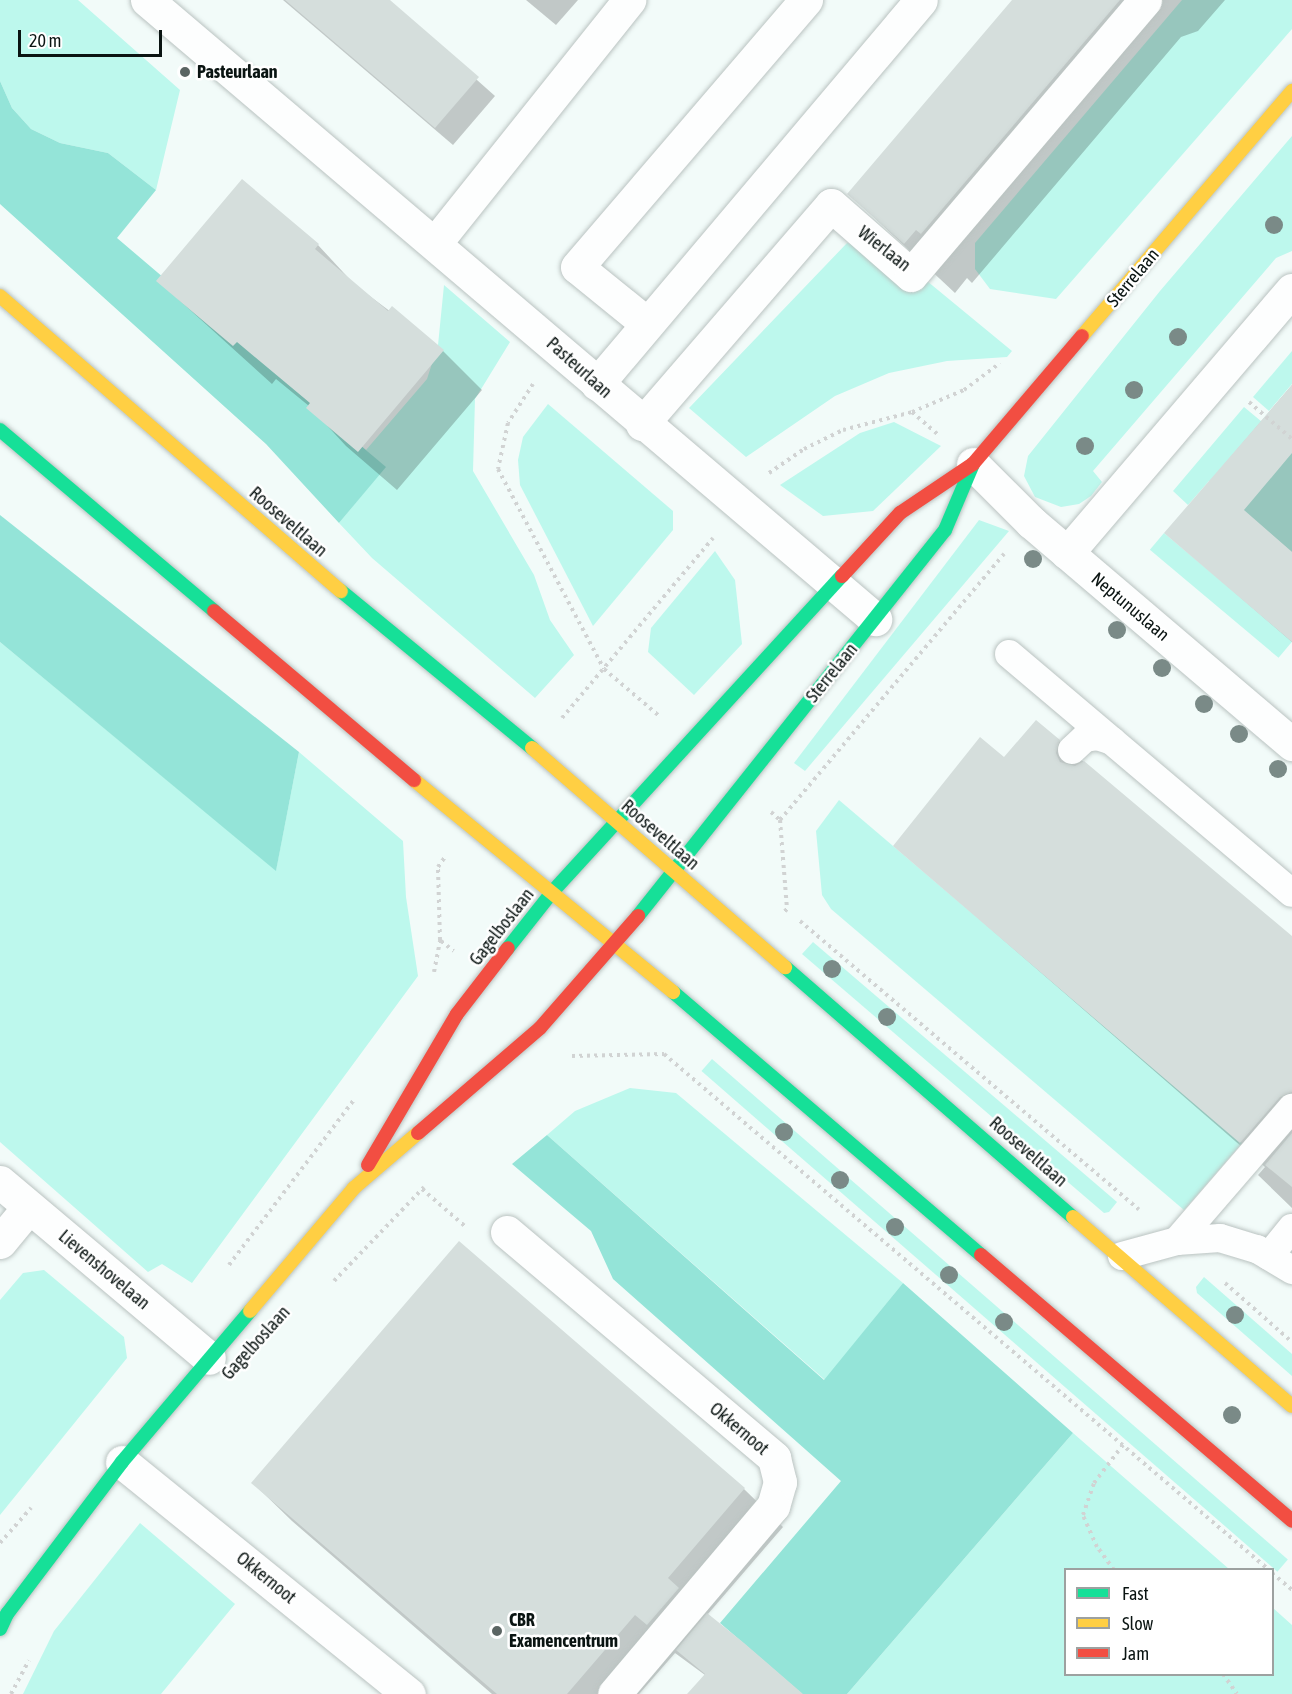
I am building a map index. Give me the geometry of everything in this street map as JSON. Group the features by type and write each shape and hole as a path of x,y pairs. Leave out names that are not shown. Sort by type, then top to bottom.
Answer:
{"main road":[{"name":"Sterrelaan","path":"619,824 833,584 900,513 973,464 1292,91"},
{"name":"Rooseveltlaan","path":"0,296 672,869 1122,1256 1292,1406"},
{"path":"0,430 419,784 617,944 1292,1521"},
{"name":"Sterrelaan","path":"672,869 875,620 945,530 973,464"},
{"name":"Gagelboslaan","path":"354,1188 457,1014 553,891 619,824"},
{"name":"Gagelboslaan","path":"0,1629 7,1614 122,1462 354,1188 540,1028 617,944 672,869"}],"street":[{"name":"Pasteurlaan","path":"147,0 436,242 642,424 875,620"},
{"path":"436,242 630,0"},
{"path":"645,322 577,267 806,0"},
{"path":"597,384 645,322 921,0"},
{"name":"Wierlaan","path":"642,424 831,205 911,274 1145,0"},
{"path":"1067,553 1292,290"},
{"name":"Neptunuslaan","path":"973,464 1031,522 1292,744"},
{"name":"Lievenshovelaan","path":"0,1182 209,1358"},
{"path":"0,1242 29,1207"},
{"name":"Okkernoot","path":"507,1232 774,1458 780,1482 772,1506 614,1694"},
{"name":"Okkernoot","path":"122,1462 410,1694"}],"lane":[{"path":"1009,654 1292,893"},
{"path":"1072,750 1085,738 1097,736 1112,741"},
{"path":"1177,1241 1292,1108"},
{"path":"1122,1256 1177,1241 1220,1238 1280,1263 1292,1228"}],"path":[{"path":"556,348 508,423 498,469 604,669 776,465 843,430 912,412 964,390 986,377 1010,354"},
{"path":"1219,376 1292,439"},
{"path":"780,820 1031,522"},
{"name":"Rooseveltlaan","path":"787,909 1177,1241 1292,1342"},
{"path":"434,974 440,940 483,980"},
{"path":"540,1028 573,1057"},
{"path":"568,1060 573,1057 664,1053 1268,1568"},
{"path":"228,1267 355,1099"},
{"path":"328,1289 430,1181"},
{"path":"422,1189 474,1234 507,1232"},
{"path":"1113,1568 1096,1547 1083,1515 1094,1483 1123,1444"},
{"path":"0,1543 38,1499"},
{"path":"1274,1575 1292,1590"},
{"path":"11,1694 31,1657"},
{"path":"1224,1676 1237,1694"}],"green space":[{"path":"0,0 78,0 180,90 156,190 108,153 60,143 31,129 12,108 0,81"},
{"path":"1182,0 1292,0 1292,29 1056,299 990,289 975,269 975,243"},
{"path":"0,81 12,108 31,129 60,143 108,153 156,190 117,238 386,467 339,523 266,444 0,204"},
{"path":"1292,136 1292,251 1276,258 1093,471 1102,482 1091,496 1079,504 1061,507 1035,497 1024,476 1028,456 1160,291"},
{"path":"847,243 878,248 910,267 1012,351 1007,357 947,361 889,373 835,396 746,457 689,408"},
{"path":"444,285 510,342 475,399 473,471 534,575 550,620 574,655 535,698 372,558 339,523 385,467 366,450 427,379 438,345"},
{"path":"1292,351 1292,384 1269,411 1253,397"},
{"path":"548,404 673,511 673,530 593,626 520,485 518,460 523,437"},
{"path":"1244,407 1292,447 1292,552 1209,481 1188,505 1173,491"},
{"path":"894,422 941,446 873,511 823,516 780,485 860,433"},
{"path":"0,515 299,752 276,871 0,642"},
{"path":"979,520 1009,531 805,771 794,763"},
{"path":"1164,533 1292,640 1279,658 1150,550"},
{"path":"715,551 735,580 742,644 694,695 648,652 651,628"},
{"path":"0,642 276,870 299,752 403,841 406,897 418,976 192,1283 162,1264 148,1272 0,1142"},
{"path":"839,800 1242,1143 1184,1210 831,909 822,895 816,831"},
{"path":"813,942 1117,1202 1109,1212 1104,1213 802,954"},
{"path":"712,1059 1288,1560 1277,1572 702,1071"},
{"path":"630,1088 676,1093 903,1283 825,1380 547,1135 575,1111"},
{"path":"547,1135 824,1380 903,1283 1073,1433 847,1694 802,1694 720,1623 841,1481 613,1279 591,1231 512,1164"},
{"path":"44,1270 124,1337 127,1358 0,1515 0,1300 23,1273"},
{"path":"1204,1277 1292,1354 1292,1376 1197,1293 1196,1287"},
{"path":"1073,1433 1228,1568 1064,1568 1064,1676 1274,1676 1274,1609 1292,1625 1292,1694 847,1694"},
{"path":"140,1523 235,1604 161,1694 23,1694 54,1631"}],"building":[{"path":"285,0 390,0 479,77 435,128"},
{"path":"1012,0 1120,0 921,234 916,230 904,244 847,194"},
{"path":"242,179 319,244 315,249 388,311 392,306 444,350 358,452 306,408 310,403 237,342 233,346 156,281"},
{"path":"1292,385 1292,453 1244,510 1292,552 1292,642 1164,533"},
{"path":"1036,720 1060,740 1056,753 1060,762 1075,766 1084,761 1292,936 1292,1092 1280,1097 1240,1143 893,846 980,737 1004,757"},
{"path":"1292,1133 1292,1187 1265,1165"},
{"path":"459,1241 745,1488 668,1578 679,1588 647,1625 635,1615 567,1694 497,1694 251,1483"},
{"path":"707,1613 803,1694 687,1694 705,1674 676,1650"}],"traffic: fast":[{"path":"0,430 214,611"},
{"path":"638,916 945,530 973,464"},
{"path":"508,948 553,891 842,576"},
{"path":"341,591 532,748"},
{"path":"785,967 1073,1217"},
{"path":"673,992 981,1255"},
{"path":"0,1629 7,1614 122,1462 250,1311"}],"traffic: slow":[{"path":"1082,336 1292,91"},
{"path":"0,296 341,591"},
{"path":"532,748 785,967"},
{"path":"414,780 673,992"},
{"path":"250,1311 354,1188 418,1133"},
{"path":"1073,1217 1292,1406"}],"traffic: jam":[{"path":"842,576 900,513 973,464 1082,336"},
{"path":"214,611 414,780"},
{"path":"418,1133 540,1028 638,916"},
{"path":"368,1165 457,1014 508,948"},
{"path":"981,1255 1292,1521"}],"place":[{"name":"Pasteurlaan","path":"185,72"},
{"name":"CBR Examencentrum","path":"497,1631"}]}
